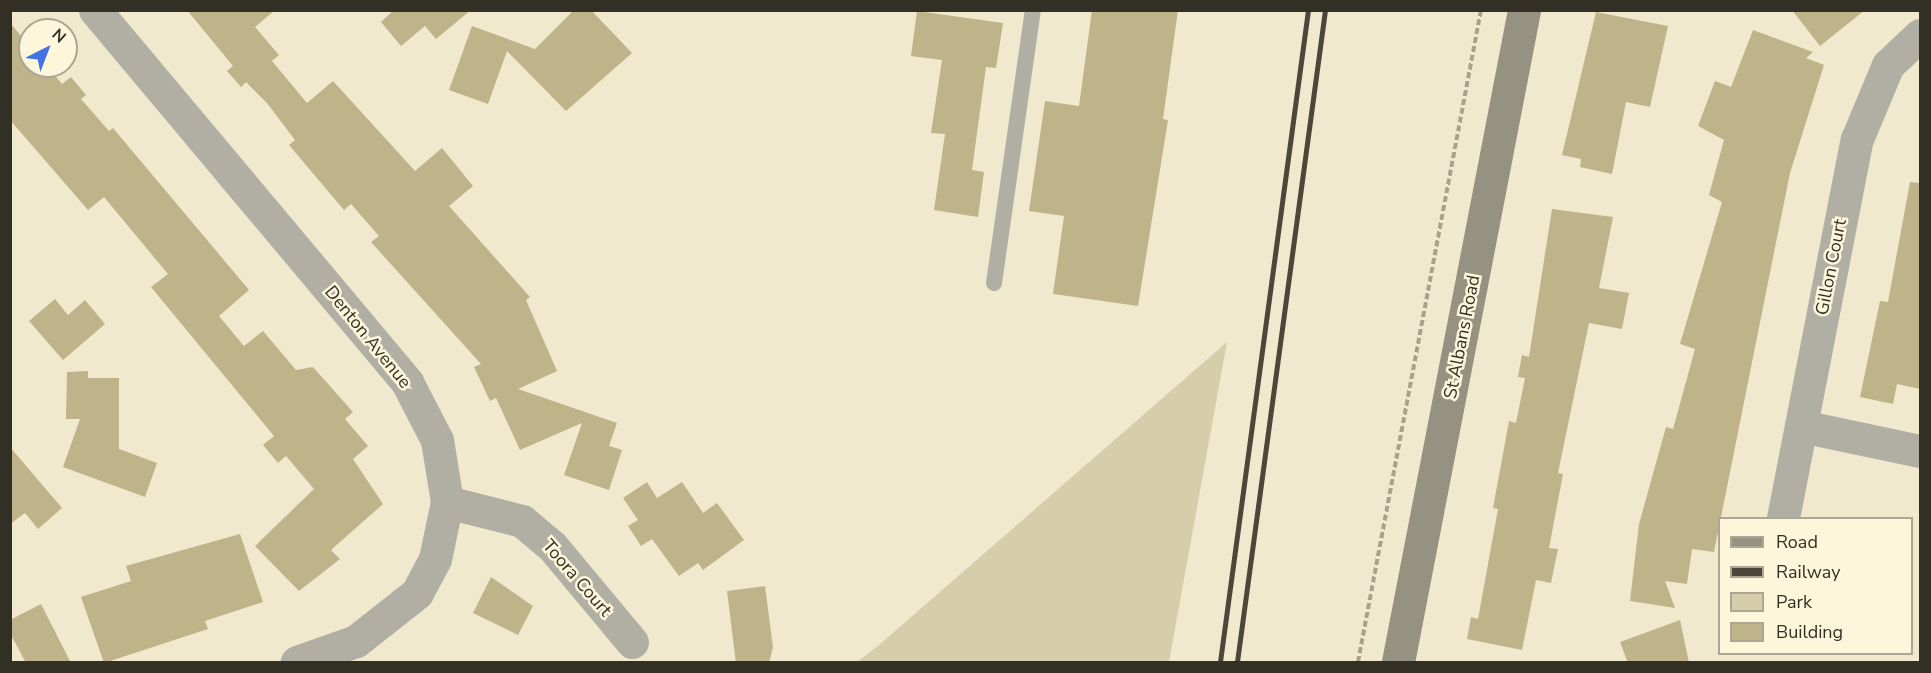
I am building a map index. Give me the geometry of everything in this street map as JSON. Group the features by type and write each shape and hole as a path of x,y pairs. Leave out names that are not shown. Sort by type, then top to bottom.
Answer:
{"main road":[{"name":"St Albans Road","path":"1398,663 1524,10"}],"street":[{"name":"Denton Avenue","path":"95,10 407,382 437,440 447,502 435,559 417,593 356,641 297,663"},
{"name":"Gillon Court","path":"1783,517 1857,139 1888,66 1920,35"},
{"path":"1801,426 1920,451"},
{"name":"Toora Court","path":"447,502 522,522 552,546 632,642"}],"lane":[{"path":"994,283 1033,10"}],"path":[{"path":"1358,663 1481,10"}],"green space":[{"path":"1227,342 1169,662 857,662 879,645"}],"building":[{"path":"187,10 275,10 255,27 279,55 272,61 307,103 333,81 415,171 442,148 473,186 449,206 530,297 526,300 557,371 518,389 617,423 609,446 622,450 609,490 564,475 582,423 520,450 496,398 490,401 474,367 481,364 371,242 379,236 351,204 344,210 289,145 295,140 267,103 246,82 241,87 227,71 233,66"},
{"path":"394,10 471,10 436,39 425,26 401,46 381,22"},
{"path":"574,10 591,10 632,53 566,111 507,51 488,104 449,90 472,26 535,49"},
{"path":"1092,10 1178,10 1163,119 1168,120 1138,306 1053,294 1064,216 1029,211 1045,101 1079,106"},
{"path":"1792,10 1865,10 1820,46"},
{"path":"917,11 1003,23 996,68 986,67 972,170 984,172 978,217 934,210 945,134 931,133 942,60 911,56"},
{"path":"1596,12 1668,26 1650,107 1626,102 1612,174 1580,167 1581,159 1562,155"},
{"path":"10,23 18,32 18,78 57,78 62,84 72,78 86,95 81,99 109,131 113,128 249,290 219,316 244,346 263,331 296,370 313,367 353,412 345,419 368,446 353,459 383,504 331,550 340,559 299,591 255,546 314,489 286,456 278,463 263,445 274,436 151,287 168,274 104,197 88,210 10,120"},
{"path":"1753,30 1813,52 1806,58 1824,65 1790,173 1721,517 1718,517 1714,552 1692,549 1687,584 1665,581 1675,608 1630,601 1639,524 1666,427 1673,429 1695,349 1680,344 1722,202 1709,195 1724,140 1698,126 1715,81 1731,87"},
{"path":"1910,182 1920,183 1920,389 1897,384 1893,404 1860,397 1880,301 1888,302"},
{"path":"1552,209 1613,217 1599,288 1629,293 1622,329 1589,323 1558,473 1563,474 1549,548 1558,549 1551,583 1536,580 1522,650 1467,639 1471,617 1478,619 1498,509 1493,508 1509,421 1516,423 1525,378 1518,377 1522,355 1529,357"},
{"path":"55,299 68,315 85,300 105,324 63,360 29,321"},
{"path":"88,371 88,378 119,378 119,449 157,463 145,497 63,467 80,419 66,419 67,372"},
{"path":"10,447 62,508 38,529 25,513 10,524"},
{"path":"647,482 657,498 682,482 703,513 717,503 744,540 703,570 698,563 679,576 652,539 641,546 628,526 638,520 623,498"},
{"path":"240,534 263,602 205,621 208,629 104,663 81,597 131,581 126,566"},
{"path":"491,577 533,606 518,635 473,613"},
{"path":"765,586 773,647 769,663 736,663 727,591"},
{"path":"41,604 71,663 26,663 10,633 10,620"},
{"path":"1680,620 1689,663 1628,663 1620,642"}],"railway":[{"path":"1220,662 1308,10"},
{"path":"1237,662 1325,10"}]}
